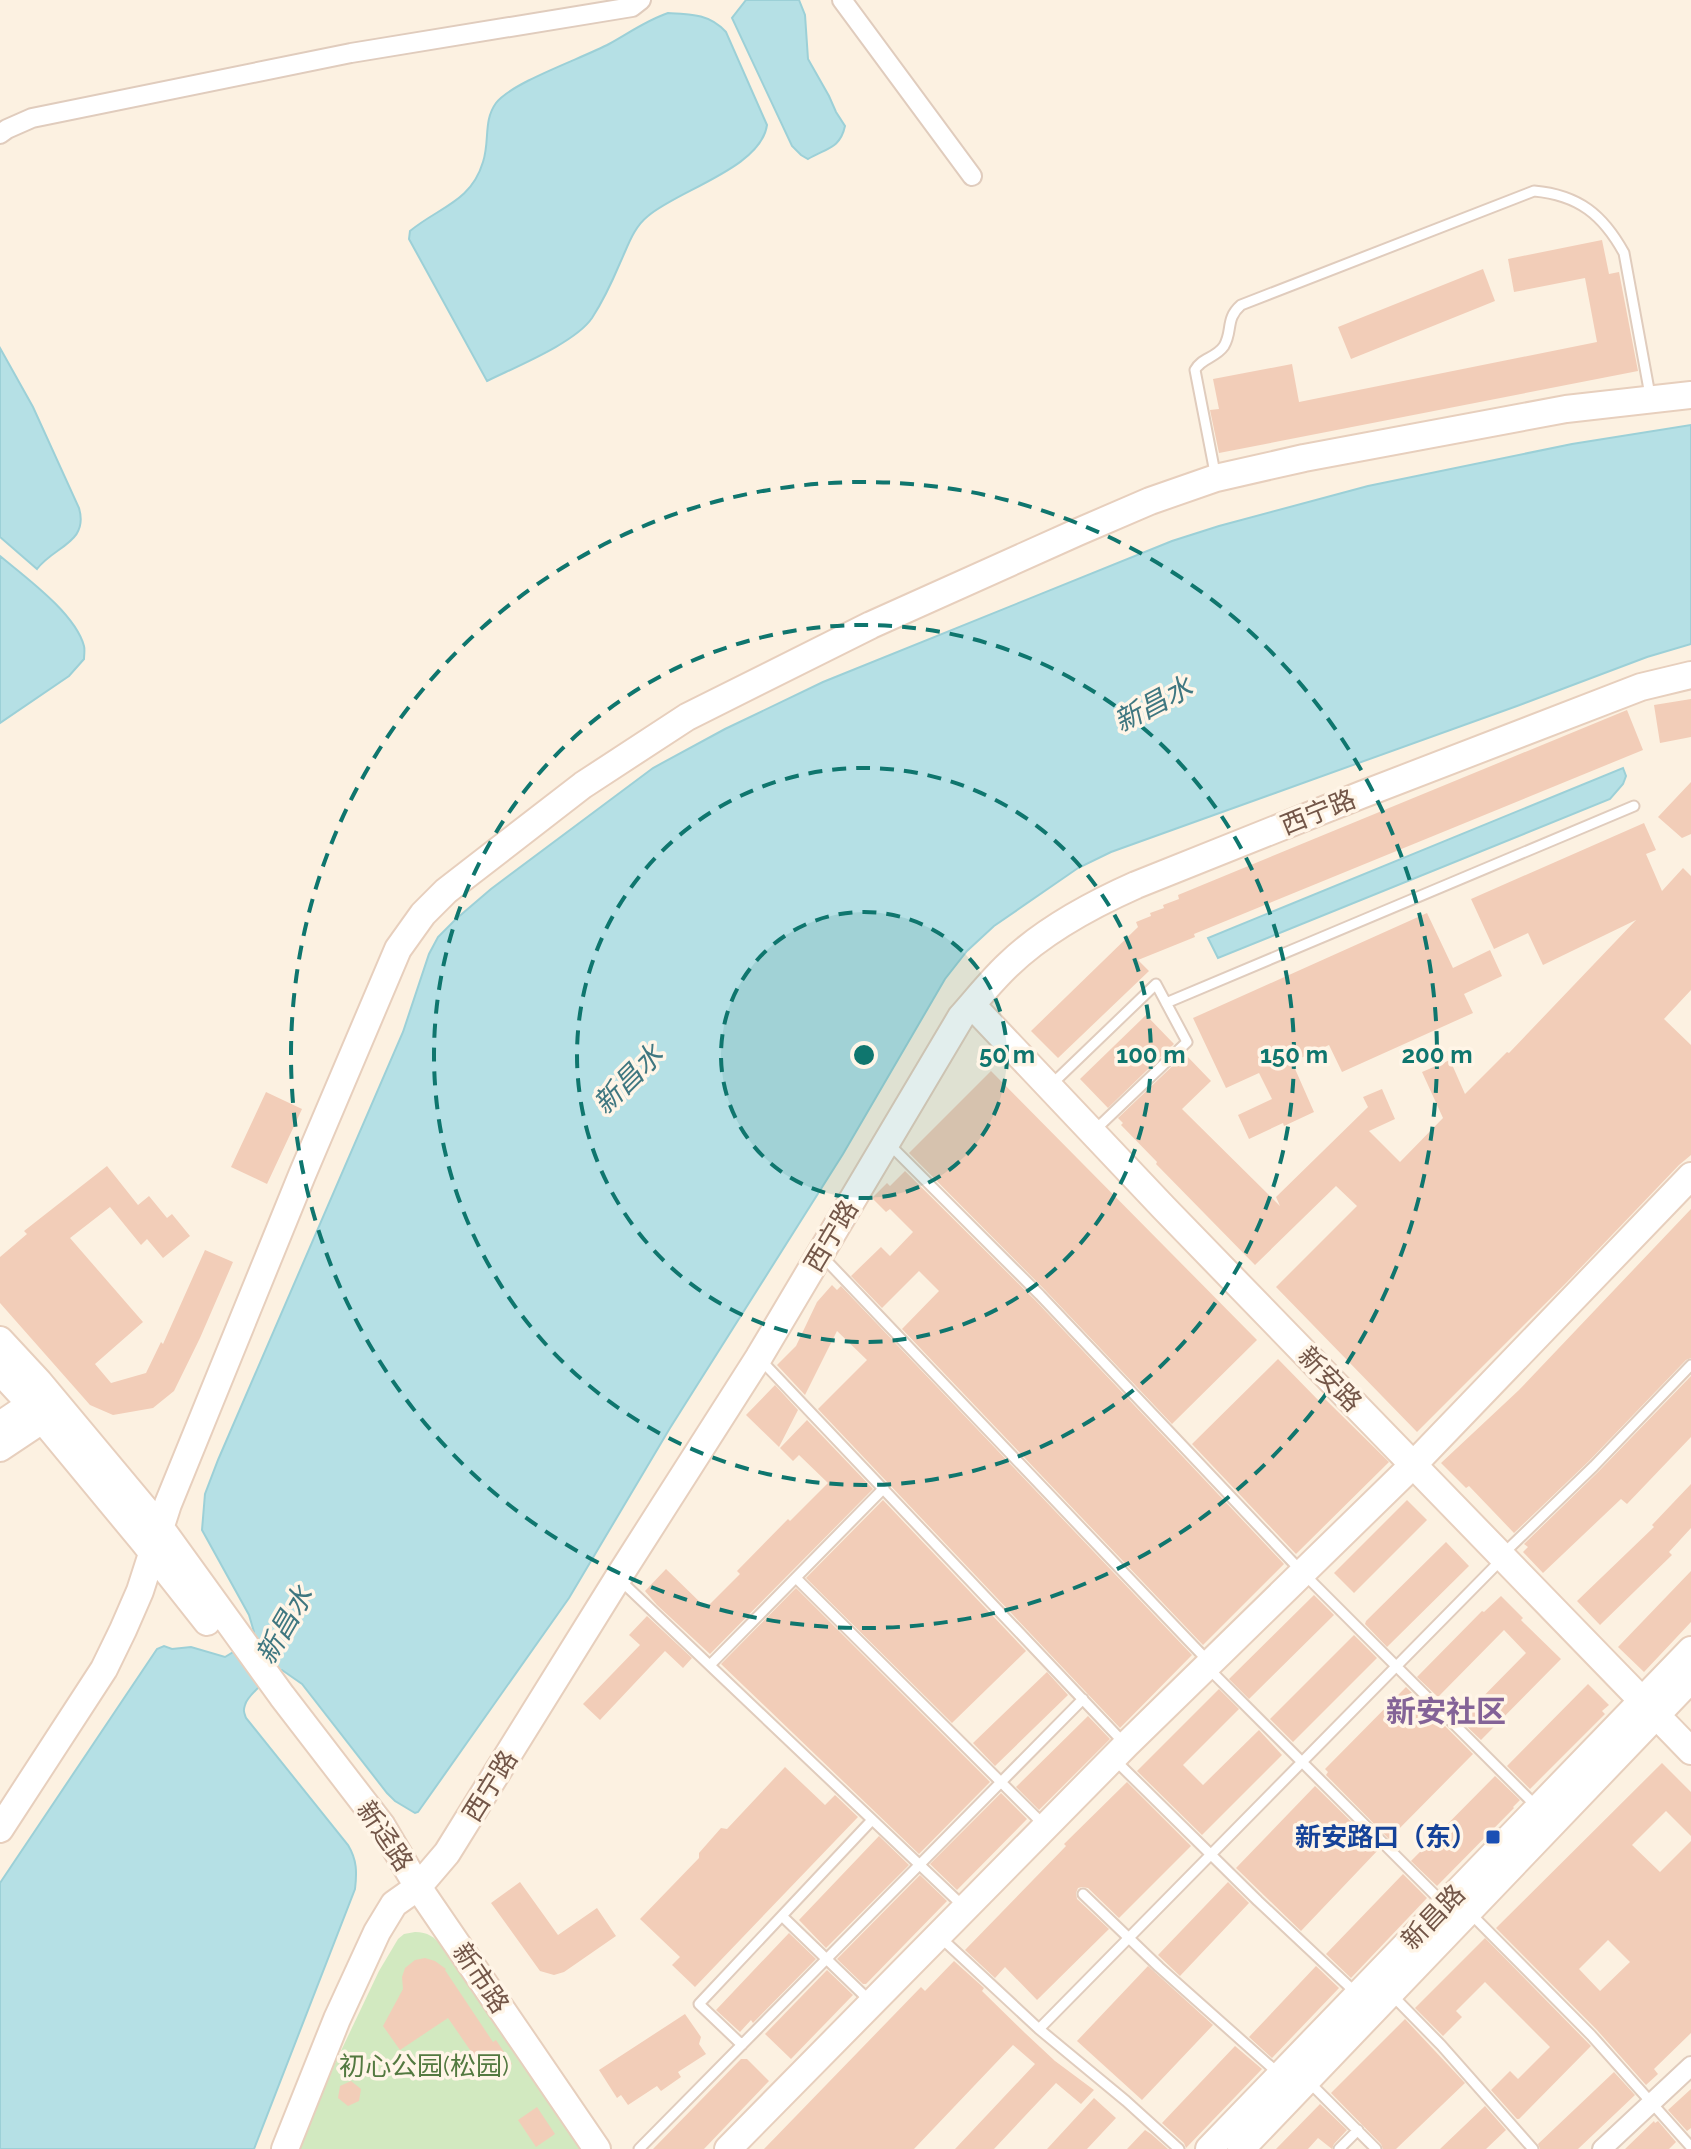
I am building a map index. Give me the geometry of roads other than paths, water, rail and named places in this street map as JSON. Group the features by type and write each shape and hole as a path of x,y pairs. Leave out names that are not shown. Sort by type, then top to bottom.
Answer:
{"street":[{"path":"0,134 32,118 351,53 632,7 641,0"},
{"path":"842,0 972,176"},
{"path":"0,1829 104,1669 140,1591 168,1504 398,949 423,914 446,891 583,785 687,717 871,625 1161,497 1216,478 1431,433 1566,409 1691,395"},
{"name":"西宁路","path":"285,2149 337,2019 377,1932 394,1904 418,1887 447,1853 759,1357 961,1017 1010,963 1057,927 1109,897 1641,687 1691,675"},
{"name":"新安路","path":"972,1005 1691,1751"},
{"path":"728,2149 1208,1664 1414,1464 1691,1176"},
{"name":"新迳路","path":"0,1340 45,1406 156,1539 218,1622 369,1838 418,1887"},
{"name":"新迳路","path":"0,1371 45,1406"},
{"path":"0,1425 45,1406"},
{"path":"0,1448 45,1406"},
{"name":"新昌路","path":"1209,2149 1358,1995 1457,1908 1649,1708 1691,1650"},
{"name":"新昌路","path":"1241,2149 1390,1993 1538,1808 1649,1708 1691,1679"},
{"name":"新市路","path":"418,1887 597,2149"},
{"path":"1602,2149 1691,2066"}],"lane":[{"path":"1216,478 1195,370 1199,363 1223,348 1233,312 1241,305 1534,191 1568,197 1585,206 1615,237 1624,253 1650,399"},
{"path":"1166,1003 1634,806"},
{"path":"1050,1087 1156,984 1187,1042 1092,1132"},
{"path":"887,1142 1040,1295 1302,1572 1538,1808"},
{"path":"820,1254 1302,1762 1591,2035 1691,2147"},
{"path":"759,1357 1083,1699 1120,1752 1211,1854 1358,1995"},
{"path":"1039,2029 1691,1365"},
{"path":"710,1665 884,1488"},
{"path":"618,1578 965,1908"},
{"path":"796,1578 1045,1827"},
{"path":"639,2149 1083,1699"},
{"path":"742,2045 699,2004 872,1820"},
{"path":"1083,1894 1280,2075"},
{"path":"782,1916 872,2003"},
{"path":"938,1935 1039,2029 1179,2149"},
{"path":"1390,1993 1441,2045 1533,2149"},
{"path":"1307,2079 1376,2149"},
{"path":"1339,2149 1358,2130"}],"water":[{"path":"746,0 799,0 805,15 808,59 845,126 836,144 808,159 792,146 732,18"},
{"path":"668,13 707,18 726,32 767,125 761,140 735,166 661,206 638,226 600,305 584,327 544,354 487,381 409,239 410,231 471,186 483,162 492,110 504,95"},
{"path":"0,348 33,407 79,508 81,520 75,537 37,569 0,537"},
{"name":"新昌水","path":"1691,425 1691,644 1647,657 1111,852 1078,868 994,926 967,951 945,979 843,1154 670,1428 569,1598 418,1812 395,1801 387,1793 302,1684 282,1670 250,1696 244,1709 246,1718 348,1845 356,1872 355,1889 254,2149 0,2149 0,1883 157,1649 164,1646 172,1649 191,1647 225,1657 243,1646 254,1632 249,1615 202,1530 205,1494 403,1032 429,954 438,937 491,889 653,768 823,682 1172,541 1219,526 1368,486 1572,444"},
{"path":"0,556 71,621 84,646 84,659 69,676 0,723"},
{"path":"1623,768 1626,776 1623,784 1610,799 1218,958 1208,938"}],"place":[{"name":"新安路口（东）","path":"1493,1837"}],"district":[{"name":"新安社区","path":"1446,1712"}],"park label":[{"name":"初心公园(松园)","path":"424,2066"}]}
